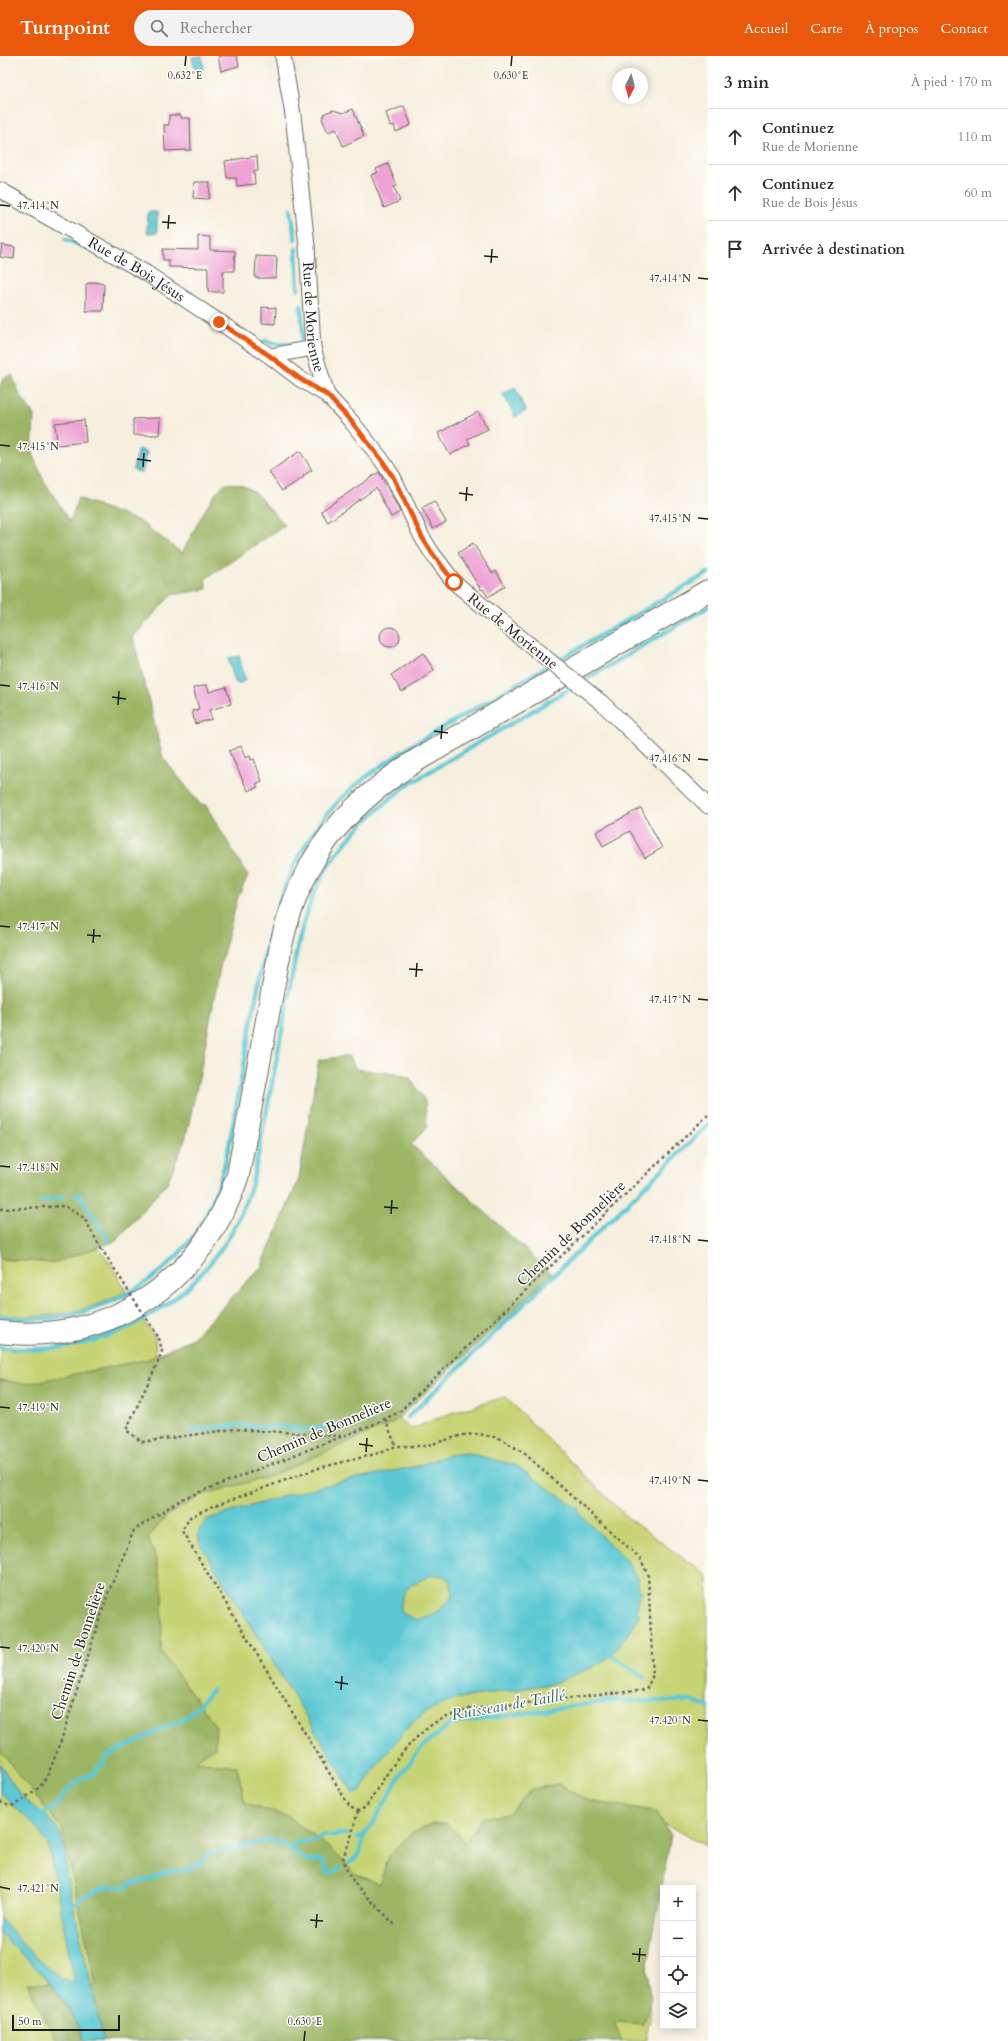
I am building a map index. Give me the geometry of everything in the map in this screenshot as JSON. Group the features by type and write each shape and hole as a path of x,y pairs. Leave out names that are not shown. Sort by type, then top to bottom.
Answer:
{"main road":[{"path":"0,1332 36,1334 60,1332 99,1323 117,1315 136,1306 170,1282 185,1268 210,1237 226,1206 238,1175 280,952 291,909 308,870 319,850 345,817 377,787 417,760 708,591"}],"street":[{"name":"Rue de Morienne","path":"283,56 294,115 307,239 313,348 327,395 381,459 393,477 422,537 454,582 602,703 708,806"},
{"name":"Rue de Bois Jésus","path":"0,190 146,273 270,356 300,379 327,395"},
{"path":"0,204 15,199"},
{"path":"270,356 313,348"}],"path":[{"name":"Chemin de Bonnelière","path":"0,1802 9,1806 16,1805 29,1796 40,1787 53,1761 107,1596 134,1530 182,1499 343,1436 399,1412 708,1115"},
{"path":"0,1210 65,1206 84,1218 101,1248 159,1338 162,1351 126,1430 142,1442 234,1429 343,1436"},
{"path":"385,1419 396,1446"},
{"path":"358,1811 350,1807 182,1531 190,1517 211,1507 319,1468 384,1452 396,1446 425,1446 463,1435 478,1434 500,1438 524,1453 640,1558 648,1575 654,1675 646,1690 470,1709 448,1716 431,1725 410,1744 366,1807 358,1811 350,1841 343,1857 347,1871 355,1884 396,1926"}],"green space":[{"path":"12,375 20,395 34,415 32,454 43,479 70,522 78,498 139,521 182,553 202,516 219,489 224,485 232,483 245,487 255,493 285,525 205,579 207,589 171,595 133,637 163,758 201,805 205,804 248,876 238,897 221,962 200,1073 185,1140 167,1183 116,1241 53,1263 0,1259 0,387 3,378"},
{"path":"348,1056 393,1414 411,1429 454,1412 505,1397 629,1519 708,1576 708,1846 669,1826 657,1823 645,1922 650,2019 645,2041 0,2041 0,1349 18,1351 37,1350 73,1344 108,1332 141,1317 155,1337 156,1355 193,1338 262,1266 299,1179 319,1060"},
{"path":"348,1056 356,1069 397,1074 410,1078 425,1101 427,1127 411,1144 552,1274 394,1422 271,1476 202,1495 166,1516 148,1538 156,1559 163,1592 161,1652 216,1726 215,1747 195,1761 237,1766 245,1803 289,1817 332,1850 354,1873 379,1884 389,1856 410,1834 433,1824 447,1824 466,1842 482,1818 509,1814 532,1789 558,1784 588,1801 656,1811 671,1835 662,1885 660,1885 660,1897 647,1970 651,1996 644,2024 614,2022 622,2041 56,2041 27,1983 96,1985 62,1829 0,1751 0,1380 25,1384 149,1359 193,1338 262,1266 299,1179 319,1060"},
{"path":"98,1247 113,1267 126,1292 96,1305 65,1313 33,1316 0,1314 0,1259 53,1263"}],"water":[{"path":"202,56 204,67 198,71 195,69 192,57"},
{"path":"148,212 157,212 157,233 147,233"},
{"path":"515,388 526,411 515,417 503,394"},
{"path":"138,449 147,452 142,473 133,470"},
{"path":"239,656 245,680 239,684 235,682 228,658"},
{"path":"468,1453 515,1465 578,1509 580,1514 624,1558 638,1579 637,1586 642,1592 637,1602 637,1611 640,1614 630,1632 608,1658 595,1666 552,1684 460,1698 436,1707 423,1714 409,1726 378,1763 361,1790 354,1794 199,1542 199,1530 208,1519 287,1495 343,1481 418,1466 447,1455","holes":["432,1575 443,1576 450,1581 453,1595 441,1609 433,1614 415,1620 401,1612 401,1603 405,1592 413,1584"]},
{"path":"0,1764 21,1796 51,1821 60,1833 66,1854 66,1874 104,2041 83,2041 77,2024 59,1995 37,1969 0,1933 0,1918 24,1945 46,1966 67,1981 75,1983 48,1844 34,1825 0,1792"}],"building":[{"path":"218,56 237,56 239,66 221,71"},
{"path":"404,106 411,125 396,132 394,125 390,126 386,113"},
{"path":"353,109 364,136 343,146 336,129 328,132 322,119 325,113 333,110 343,113"},
{"path":"169,115 181,115 181,118 190,118 191,150 165,151 164,125 169,125"},
{"path":"257,156 258,171 254,171 255,184 237,186 236,178 227,178 225,161"},
{"path":"388,164 397,186 394,187 400,201 384,208 371,175 378,172 376,169"},
{"path":"194,182 210,182 209,199 193,198"},
{"path":"198,236 210,237 210,250 235,251 234,271 223,271 223,292 208,292 208,268 169,267 169,260 163,260 163,249 198,250"},
{"path":"2,245 15,247 14,259 0,257"},
{"path":"256,256 277,257 276,278 255,278"},
{"path":"95,282 104,284 103,311 86,311 86,284"},
{"path":"262,307 276,308 275,324 262,323"},
{"path":"478,412 488,429 467,439 470,444 450,455 438,433"},
{"path":"160,418 159,435 133,435 133,419"},
{"path":"84,420 86,442 57,445 55,423"},
{"path":"300,451 312,470 282,491 269,472"},
{"path":"379,472 400,512 391,517 376,488 328,522 321,511"},
{"path":"434,501 446,522 433,529 422,508"},
{"path":"473,543 492,573 496,571 505,586 488,597 483,589 481,590 458,553"},
{"path":"390,627 397,630 400,637 397,644 390,647 383,644 380,637 383,630"},
{"path":"423,653 434,670 419,682 402,692 391,675"},
{"path":"207,685 209,692 226,687 231,704 209,710 212,719 195,724 192,711 199,709 193,688"},
{"path":"241,746 245,758 250,756 251,760 254,759 262,781 256,784 258,787 248,791 229,751"},
{"path":"641,808 662,848 645,858 630,831 603,846 596,832"}],"waterway":[{"path":"13,189 78,226"},
{"path":"291,209 295,239"},
{"path":"65,239 93,250"},
{"path":"296,249 298,289"},
{"path":"301,306 302,340"},
{"path":"265,341 277,344 295,344"},
{"path":"0,1316 29,1319 57,1317 85,1311 112,1301 138,1288 161,1271 182,1251 199,1228 210,1209 227,1157 264,956 279,902 289,876 302,851 318,827 337,803 361,781 406,749 708,573"},
{"path":"0,1347 34,1349 67,1346 100,1338 130,1326 159,1310 185,1289 209,1265 229,1237 239,1218 252,1184 300,936 306,916 312,897 331,862 357,830 376,811 407,785 708,607"},
{"path":"408,1417 708,1125"},
{"path":"76,1195 79,1194 109,1241"},
{"path":"41,1202 63,1197"},
{"path":"190,1431 238,1425 265,1427 282,1426 302,1430 372,1420"},
{"path":"607,1652 645,1678"},
{"path":"38,1817 56,1806 66,1792 82,1778 94,1774 98,1767 104,1764 106,1757 185,1718 195,1710 212,1690"},
{"name":"Ruisseau de Taillé","path":"358,1837 364,1835 378,1815 401,1774 421,1748 450,1724 609,1701 691,1701 708,1707"},
{"name":"Ruisseau de Taillé","path":"292,1850 299,1841 310,1841 322,1835 328,1836 347,1834"},
{"name":"Ruisseau de Taillé","path":"349,1863 356,1858 364,1835"},
{"name":"Ruisseau de Taillé","path":"67,1903 76,1904 82,1897 108,1887 127,1887 130,1884 152,1879 172,1870 184,1871 199,1864 209,1854 269,1840 281,1843 309,1862 318,1860 323,1861 327,1873 332,1873 340,1868"}],"route":[{"path":"219,322 270,356 300,379 327,395 351,421 393,477 422,537 454,582"}]}
